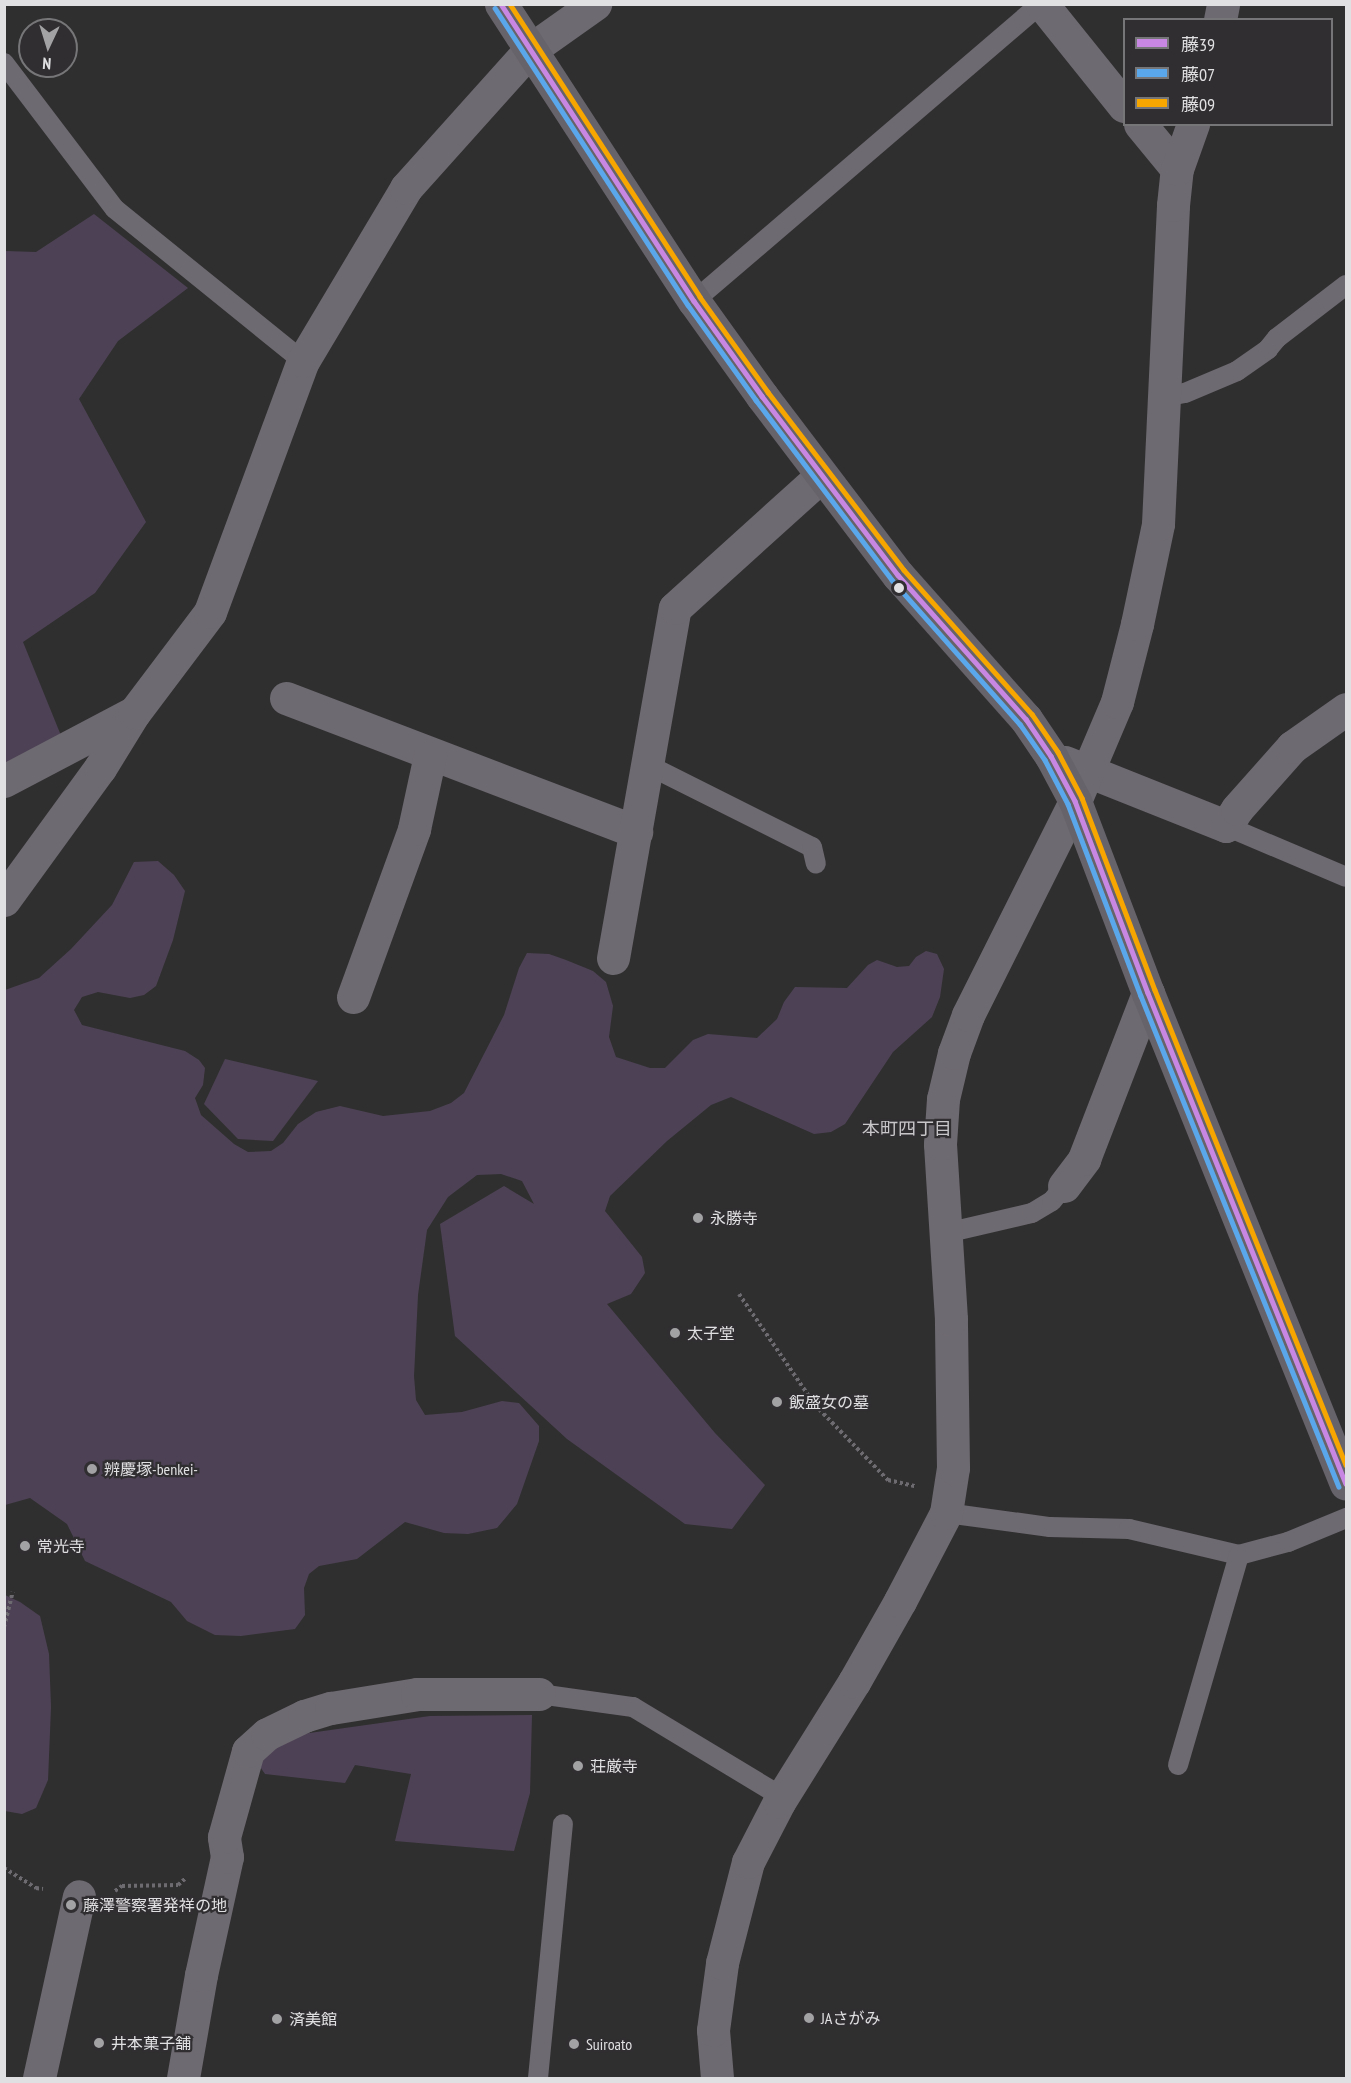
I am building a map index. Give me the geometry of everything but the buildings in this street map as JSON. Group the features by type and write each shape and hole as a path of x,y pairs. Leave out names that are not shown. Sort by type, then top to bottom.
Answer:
{"street":[{"path":"501,4 694,301 821,476 898,575 1026,718 1051,756 1075,801 1148,993 1347,1484"},
{"path":"4,900 100,768 134,712 210,612 303,361 406,188 530,50 595,4"},
{"path":"1042,4 1123,103"},
{"path":"1142,126 1178,169"},
{"path":"717,2079 713,2030 722,1963 748,1862 782,1797 854,1682 948,1503 953,1468 946,1233 940,1144 943,1099 954,1053 968,1015 1075,801 1086,770 1117,702 1137,624 1158,524 1178,169 1192,126"},
{"path":"613,958 675,608 821,476"},
{"path":"286,698 636,832"},
{"path":"1051,756 1226,826 1237,809 1292,747 1347,709"},
{"path":"4,782 134,712"},
{"path":"353,997 414,829 430,755"},
{"path":"1064,1186 1084,1159 1148,993"},
{"path":"183,2079 201,1975 227,1857 224,1837 249,1751 267,1734 304,1716 331,1708 417,1694 539,1694"},
{"path":"39,2079 80,1896"}],"lane":[{"path":"694,301 1042,4"},
{"path":"4,63 115,210 303,361"},
{"path":"1164,397 1185,393 1237,370 1268,349 1277,338 1347,285"},
{"path":"648,765 812,847 816,864"},
{"path":"1226,826 1347,877"},
{"path":"946,1233 1032,1213 1052,1201 1064,1186"},
{"path":"948,1503 1050,1527 1129,1530 1239,1555 1288,1542 1347,1518"},
{"path":"1178,1764 1239,1555"},
{"path":"539,1694 633,1707 782,1797"},
{"path":"538,2079 563,1824"}],"path":[{"path":"739,1294 815,1404 888,1480 948,1503"},
{"path":"4,1627 13,1592"},
{"path":"4,1869 36,1888 103,1900 122,1886 178,1885 201,1865 227,1857"}],"shaded area":[{"path":"94,214 188,288 118,341 79,399 146,522 95,593 23,642 62,738 5,779 5,251 36,252"},
{"path":"158,861 174,875 185,891 173,940 156,986 144,995 130,998 98,992 82,997 74,1010 82,1025 185,1051 199,1060 205,1068 203,1085 195,1098 201,1115 234,1144 248,1152 271,1151 283,1143 298,1124 316,1112 340,1106 383,1116 430,1111 451,1103 464,1093 504,1015 519,968 527,953 549,954 566,960 593,971 606,982 613,1006 609,1037 616,1057 650,1068 665,1068 693,1040 708,1034 757,1038 777,1019 784,1002 795,987 847,988 868,965 877,960 897,967 909,966 916,957 926,951 937,954 944,969 940,997 932,1017 893,1052 845,1124 831,1132 814,1134 731,1097 711,1105 667,1141 610,1196 605,1211 642,1257 645,1273 631,1294 607,1304 715,1433 765,1485 732,1529 685,1524 567,1439 455,1336 440,1224 504,1186 534,1204 522,1181 501,1174 477,1175 448,1197 427,1230 418,1295 414,1376 416,1400 425,1415 462,1412 502,1401 519,1403 539,1426 539,1441 517,1504 497,1528 468,1534 444,1533 405,1522 357,1559 319,1566 309,1574 304,1588 305,1615 295,1629 241,1636 215,1635 187,1621 171,1602 85,1561 67,1524 30,1498 5,1505 5,990 39,978 71,949 112,905 134,862"},
{"path":"225,1059 318,1081 273,1141 238,1139 204,1104"},
{"path":"5,1595 40,1616 49,1654 51,1707 48,1780 36,1808 22,1814 5,1811"},
{"path":"532,1715 530,1793 514,1851 395,1841 411,1774 355,1765 345,1783 265,1774 254,1758 274,1738 430,1716"}],"transit line":[{"name":"藤39","path":"501,4 694,301 762,396 898,575 1026,719 1051,756 1075,801 1148,993 1346,1484"},
{"name":"藤09","path":"510,4 700,297 768,392 904,570 1032,714 1058,752 1082,798 1155,990 1346,1465"},
{"name":"藤07","path":"495,8 688,305 756,400 892,580 1020,724 1045,760 1068,804 1141,996 1339,1487"}],"place":[{"name":"永勝寺","path":"698,1218"},
{"name":"太子堂","path":"675,1333"},
{"name":"飯盛女の墓","path":"777,1402"},
{"name":"辨慶塚-benkei-","path":"92,1469"},
{"name":"常光寺","path":"25,1546"},
{"name":"荘厳寺","path":"578,1766"},
{"name":"藤澤警察署発祥の地","path":"71,1905"},
{"name":"JAさがみ","path":"809,2018"},
{"name":"済美館","path":"277,2019"},
{"name":"井本菓子舗","path":"99,2043"},
{"name":"Suiroato","path":"574,2044"}],"district":[{"name":"本町四丁目","path":"907,1129"}]}
